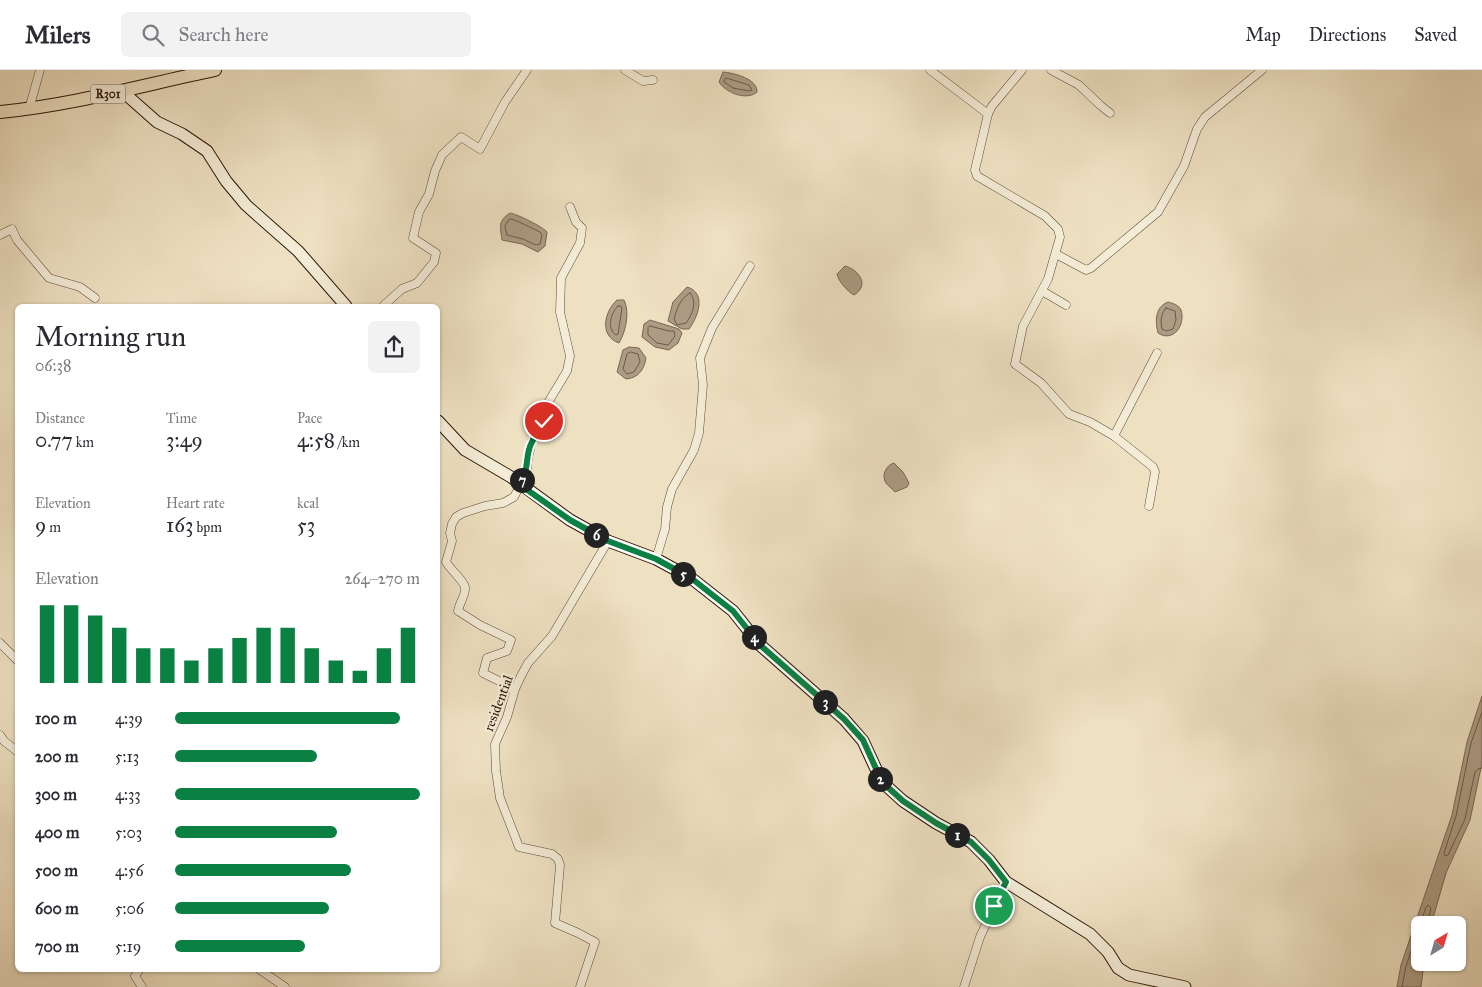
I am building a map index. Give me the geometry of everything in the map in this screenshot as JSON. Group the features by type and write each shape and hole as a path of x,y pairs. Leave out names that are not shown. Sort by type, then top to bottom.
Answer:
{"main road":[{"name":"R301","path":"0,112 29,109 122,91 215,70"}],"street":[{"path":"29,109 40,70"},
{"path":"384,304 402,289 417,283 434,262 436,252 413,238 418,212 429,194 435,171 442,155 461,137 480,149 505,102 527,70"},
{"path":"625,70 643,80 653,80"},
{"path":"930,70 988,114"},
{"path":"1022,70 992,106 988,114 975,170 977,176 1045,216 1058,229 1060,237 1042,292 1023,326 1016,364 1040,383 1069,414 1090,422 1114,436 1155,469 1149,506"},
{"path":"1051,70 1079,85 1110,113"},
{"path":"1056,254 1086,270 1091,268 1158,212 1184,166 1196,128 1205,117 1262,70"},
{"path":"122,91 157,122 182,134 207,151 226,181 246,205 298,251 344,304"},
{"path":"515,689 484,673 487,658 507,651 511,640 480,625 458,611 466,590 464,584 446,562 452,541 450,533 452,524 456,517 486,506 503,503 514,497 528,468 532,441 541,428 546,406 567,371 570,356 560,312 561,278 580,243 582,228 576,222 570,207"},
{"path":"0,235 12,229 17,240 49,278 80,287 95,298"},
{"path":"656,559 665,529 667,507 672,489 694,450 699,433 703,385 700,358 712,328 750,266"},
{"path":"1042,292 1066,305"},
{"path":"1114,436 1157,353"},
{"path":"440,423 465,450 511,477 570,520 608,541 656,559 691,578 733,611 760,645 857,732 863,740 882,782 903,801 936,823 971,842 989,860 1006,882 1090,934 1108,952 1118,968 1129,975 1185,987"},
{"name":"residential","path":"580,987 595,942 554,923 560,865 558,859 552,854 519,847 500,798 495,744 507,717 515,689 528,664 556,629 608,541"},
{"path":"0,643 15,658"},
{"path":"0,735 15,750"},
{"path":"964,987 980,937 1006,882"},
{"path":"138,972 135,976 142,987"},
{"path":"264,972 286,987"}],"water":[{"path":"723,72 739,75 750,80 756,87 757,92 753,95 742,96 731,92 719,82"},
{"path":"510,213 530,221 547,232 545,246 538,252 522,244 502,240 501,224 503,219"},
{"path":"845,266 855,271 861,278 861,287 854,295 844,286 837,274"},
{"path":"687,287 697,294 699,306 689,329 682,329 668,321 673,302"},
{"path":"617,300 624,300 627,310 624,333 619,343 608,335 606,329 609,311"},
{"path":"1168,302 1180,308 1182,316 1180,327 1169,336 1158,333 1156,324 1158,311"},
{"path":"650,320 679,329 682,333 678,343 669,350 655,347 642,337 644,324"},
{"path":"629,347 639,348 646,358 640,373 626,379 617,372 623,350"},
{"path":"894,463 903,472 909,483 907,487 895,492 886,483 884,477 887,468"},
{"path":"1482,696 1482,763 1470,820 1446,873 1434,916 1418,916 1452,815 1467,742"},
{"path":"1411,936 1411,971 1423,971 1421,987 1397,987 1401,965"}],"route":[{"path":"544,421 532,441 528,468 519,484 570,520 608,541 656,559 691,578 733,611 760,645 857,732 863,740 882,782 903,801 936,823 971,842 989,860 1006,882 994,906"}]}
